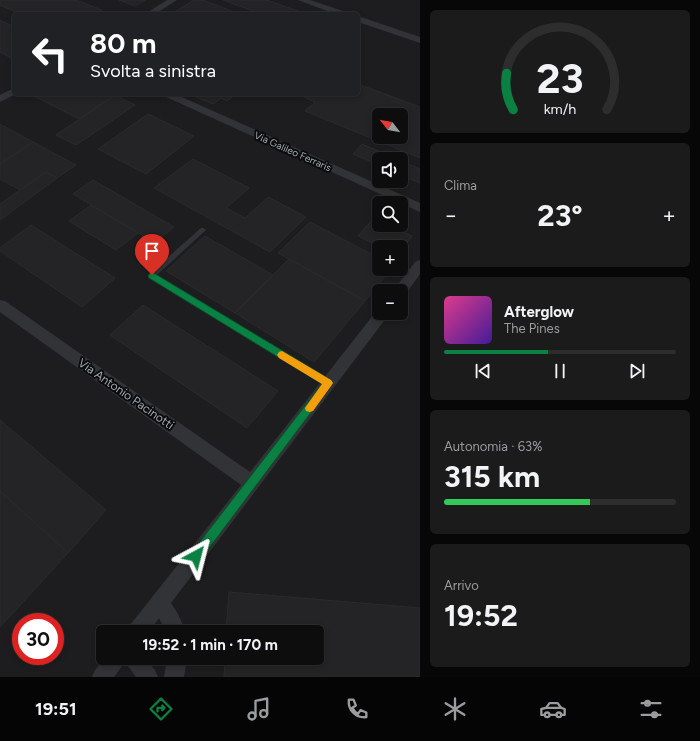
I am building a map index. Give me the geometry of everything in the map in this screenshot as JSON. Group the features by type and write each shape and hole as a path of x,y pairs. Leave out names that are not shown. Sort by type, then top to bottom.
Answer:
{"street":[{"path":"152,12 173,0"},
{"path":"302,0 337,12"},
{"path":"360,20 420,40"},
{"path":"0,99 12,92"},
{"name":"Via Galileo Ferraris","path":"171,96 420,208"},
{"path":"405,284 420,265"},
{"name":"Via Antonio Pacinotti","path":"0,305 252,483"},
{"path":"142,625 378,320"},
{"path":"159,604 169,613 174,625"},
{"path":"102,677 111,665"},
{"path":"139,665 148,677"},
{"path":"174,677 175,665"}],"lane":[{"path":"203,230 152,275 328,383"}],"shaded area":[{"path":"0,0 420,0 420,677 0,677"}],"building":[{"path":"76,0 102,10 98,12 16,12 0,5 0,1"},
{"path":"119,0 145,0 135,6"},
{"path":"194,0 203,0 235,12 174,12"},
{"path":"223,0 267,0 300,12 256,12"},
{"path":"0,20 12,26 12,58 0,52"},
{"path":"360,85 420,107 420,158 386,144 408,144 408,108 372,108 372,138 305,111 315,102 302,96 360,96"},
{"path":"38,96 114,96 79,119 36,97"},
{"path":"114,96 117,96 135,105 76,145 56,135"},
{"path":"233,96 227,101 221,98 213,104 196,97"},
{"path":"148,114 194,136 146,174 98,149"},
{"path":"0,124 33,142 0,164"},
{"path":"33,142 76,165 57,178 46,172 20,190 0,179 0,164"},
{"path":"362,144 381,152 372,152 372,162 353,154"},
{"path":"193,159 249,188 226,208 245,218 268,197 306,217 270,252 154,188"},
{"path":"408,164 420,169 420,183 408,178"},
{"path":"46,172 57,178 0,220 0,204"},
{"path":"93,180 174,227 155,243 73,194"},
{"path":"91,205 138,233 116,250 69,221"},
{"path":"372,220 372,232 403,232 412,236 408,241 372,240 372,243 358,236"},
{"path":"310,222 372,254 372,276 385,276 379,284 372,284 372,292 365,301 278,253"},
{"path":"31,225 115,278 82,307 0,251 0,248"},
{"path":"205,236 273,275 235,313 166,271"},
{"path":"289,259 365,301 314,362 235,313"},
{"path":"143,305 278,391 247,428 110,335"},
{"path":"0,420 106,510 68,553 0,491"},
{"path":"0,491 68,553 0,627"},
{"path":"229,592 420,608 420,677 224,677 225,665 324,665 324,625 227,625"}],"slow traffic":[{"path":"282,355 328,383 310,408"}],"route":[{"path":"152,275 328,383 196,556"}]}
